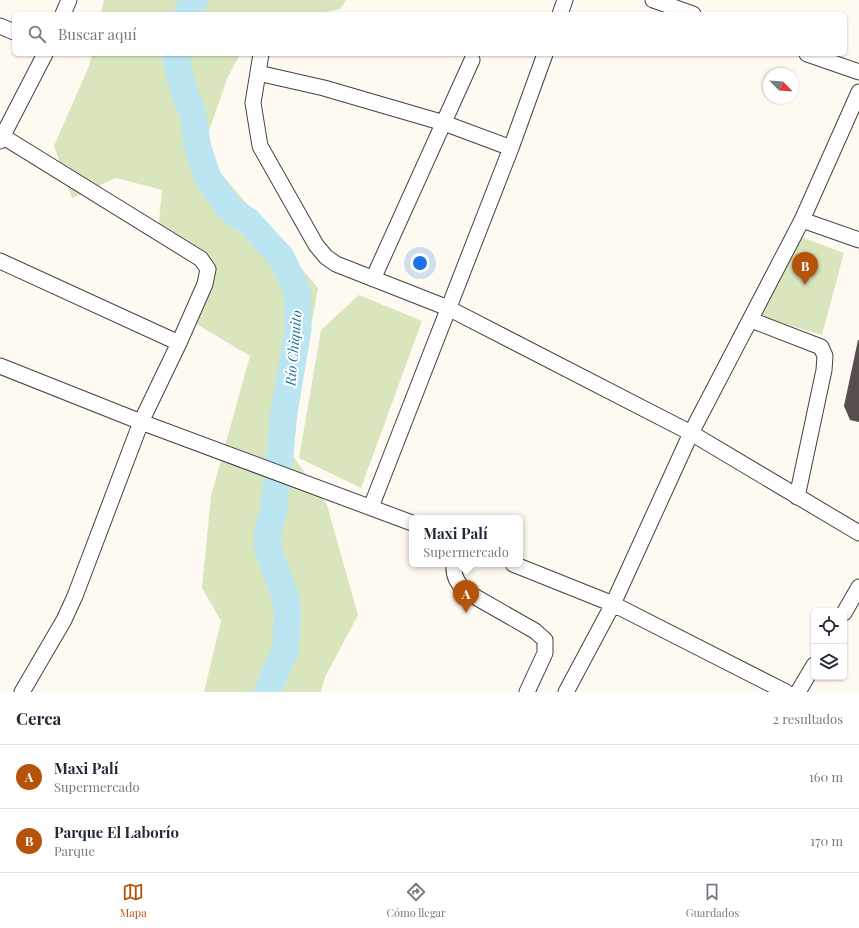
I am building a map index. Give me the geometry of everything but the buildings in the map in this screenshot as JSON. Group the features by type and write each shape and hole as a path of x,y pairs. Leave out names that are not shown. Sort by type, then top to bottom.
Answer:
{"street":[{"path":"64,12 69,0"},
{"path":"561,12 565,0"},
{"path":"653,0 687,12"},
{"path":"0,26 12,31"},
{"path":"22,692 64,620 75,596 141,422 179,343 205,284 208,269 201,260 1,138 44,56"},
{"path":"261,56 253,103 260,146 316,245 326,257 336,264 448,308 691,433 859,533"},
{"path":"371,507 511,148 544,56"},
{"path":"813,56 859,72"},
{"path":"373,279 472,60"},
{"path":"258,73 324,88 444,123 511,148"},
{"path":"566,692 613,604 691,433 802,220 859,92"},
{"path":"802,220 859,240"},
{"path":"0,261 179,343"},
{"path":"751,320 821,347 825,356 824,370 797,497"},
{"path":"0,366 141,422 409,522"},
{"path":"454,567 457,582 465,591 535,631 545,640 545,653 527,692"},
{"path":"520,567 613,604 786,692"},
{"path":"847,608 859,587"},
{"path":"798,692 811,670"}],"green space":[{"path":"104,0 346,0 340,9 326,12 101,12"},
{"path":"92,56 239,56 227,79 202,151 318,288 289,450 327,505 358,615 325,677 321,692 204,692 221,621 202,588 211,496 250,356 188,319 203,261 158,232 162,190 116,178 72,198 54,146 89,66"},
{"path":"799,236 844,253 822,335 758,316"},
{"path":"359,295 422,321 361,488 299,458 321,330"}],"waterway":[{"name":"Río Chiquito","path":"188,12 195,0"},
{"name":"Río Chiquito","path":"177,56 176,60 186,98 192,110 198,148 208,178 230,209 248,221 281,257 297,291 298,330 284,412 279,464"},
{"name":"Río Chiquito","path":"267,692 285,651 288,615 285,596 268,550 267,533 273,513 277,482"}],"place":[{"name":"Parque El Laborío","path":"805,285"},
{"name":"Maxi Palí","path":"466,613"}]}
